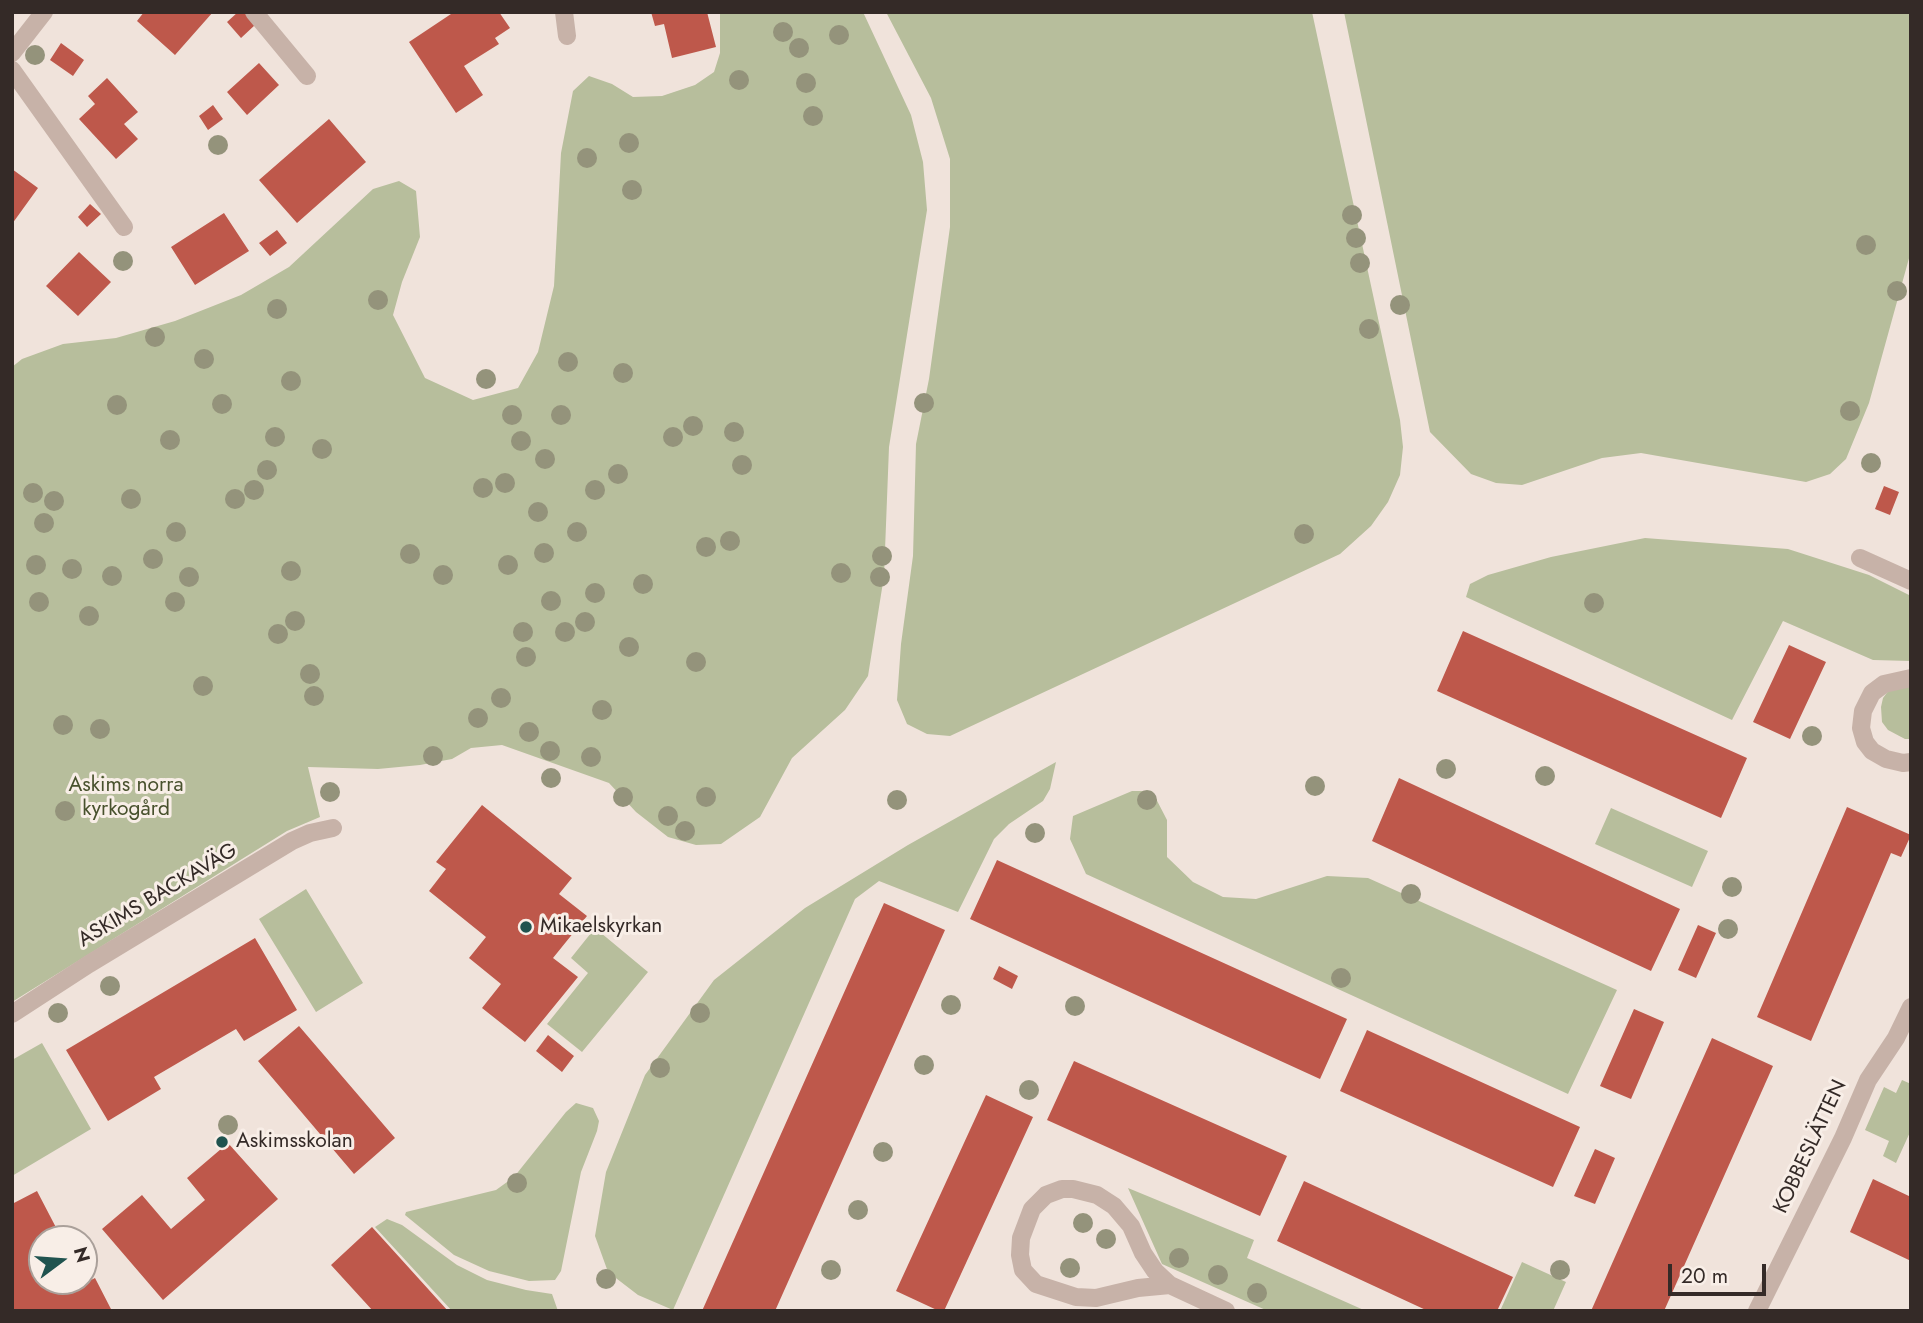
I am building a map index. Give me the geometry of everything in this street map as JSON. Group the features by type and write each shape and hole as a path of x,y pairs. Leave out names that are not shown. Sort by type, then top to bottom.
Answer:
{"street":[{"path":"12,53 44,12"},
{"path":"254,12 307,76"},
{"path":"564,12 567,36"},
{"path":"12,70 124,227"},
{"path":"1860,558 1911,581"},
{"path":"1911,678 1884,684 1872,693 1863,711 1861,728 1865,742 1872,751 1886,759 1911,762"},
{"name":"ASKIMS BACKAVÄG","path":"12,1014 292,841 310,833 333,828"},
{"name":"KOBBESLÄTTEN","path":"1757,1311 1843,1138 1868,1080 1896,1038 1911,1007"},
{"path":"1170,1285 1138,1288 1096,1298 1076,1297 1037,1284 1023,1270 1020,1255 1021,1238 1032,1209 1046,1195 1062,1189 1097,1195 1115,1206 1130,1226 1143,1254 1155,1271 1170,1285 1226,1311"}],"green space":[{"name":"Askims norra kyrkogård","path":"720,12 863,12 911,115 923,162 927,210 889,447 884,576 868,676 845,710 792,758 760,817 721,844 696,845 668,837 636,812 609,783 502,745 471,748 452,759 420,765 378,769 308,767 320,817 287,831 12,1002 12,367 22,359 63,344 116,338 175,321 241,295 289,267 373,189 399,181 416,191 420,237 402,282 393,315 425,378 473,400 518,388 538,352 554,286 561,153 573,91 589,76 612,84 633,97 662,96 695,85 714,72 720,53"},
{"path":"886,12 1312,12 1400,420 1403,447 1400,475 1388,502 1371,526 1340,554 950,736 927,734 907,724 897,700 901,644 913,556 916,444 929,379 950,227 950,159 931,98"},
{"path":"1344,12 1911,12 1911,251 1869,403 1846,459 1830,474 1806,482 1641,453 1602,458 1522,485 1496,483 1471,474 1430,432"},
{"path":"1645,538 1788,549 1869,575 1911,596 1911,661 1873,660 1783,621 1732,720 1466,597 1470,584 1488,575 1551,557"},
{"path":"1911,683 1911,739 1905,739 1888,730 1882,722 1881,707 1889,690"},
{"path":"1056,762 1050,789 1043,801 1009,824 994,839 958,912 879,881 855,899 673,1310 638,1295 608,1272 595,1236 606,1172 645,1075 714,980 805,908 908,845"},
{"path":"1132,791 1152,791 1167,820 1167,857 1193,882 1223,897 1256,899 1327,876 1368,878 1617,990 1568,1094 1086,874 1070,839 1073,816"},
{"path":"1611,808 1708,851 1692,887 1595,844"},
{"path":"306,889 363,983 316,1012 259,919"},
{"path":"595,928 648,972 582,1052 547,1024 588,973 571,958"},
{"path":"42,1043 91,1129 12,1176 12,1060"},
{"path":"1902,1080 1911,1084 1911,1130 1896,1163 1883,1156 1889,1141 1865,1130 1884,1087 1896,1093"},
{"path":"576,1103 593,1108 599,1121 581,1172 561,1271 555,1280 529,1281 489,1271 454,1255 405,1215 406,1212 496,1190 514,1177"},
{"path":"1128,1188 1254,1240 1247,1258 1366,1311 1268,1311 1162,1264"},
{"path":"387,1219 402,1225 457,1265 487,1280 552,1294 558,1311 452,1311 375,1227"},
{"path":"1522,1262 1566,1282 1553,1311 1500,1311"}],"building":[{"path":"144,12 213,12 175,55 137,21"},
{"path":"238,12 244,12 255,25 241,38 227,22"},
{"path":"454,12 499,12 510,28 495,38 499,44 464,66 483,95 456,113 409,42"},
{"path":"651,12 707,12 716,47 672,58 664,24 655,26"},
{"path":"61,43 84,60 73,76 50,60"},
{"path":"259,63 279,85 247,115 227,92"},
{"path":"107,78 138,112 124,124 138,139 116,159 79,119 95,104 88,96"},
{"path":"213,105 223,119 208,130 199,116"},
{"path":"329,119 366,162 297,223 259,180"},
{"path":"12,169 38,188 12,224"},
{"path":"90,204 101,214 87,227 78,217"},
{"path":"224,213 249,251 195,285 171,247"},
{"path":"277,230 287,243 270,256 259,243"},
{"path":"79,252 111,282 78,316 46,286"},
{"path":"1884,486 1899,492 1890,515 1875,509"},
{"path":"1463,631 1747,758 1721,818 1437,691"},
{"path":"1789,645 1826,662 1790,739 1753,722"},
{"path":"1399,778 1680,909 1651,971 1372,841"},
{"name":"Mikaelskyrkan","path":"482,805 572,878 559,894 587,916 553,958 578,977 525,1042 482,1008 501,984 469,958 486,937 429,891 446,869 436,862"},
{"path":"1847,807 1911,835 1901,857 1891,853 1811,1041 1757,1017"},
{"path":"997,860 1347,1019 1320,1079 970,919"},
{"path":"884,903 945,930 775,1311 702,1311"},
{"path":"1698,925 1716,933 1696,978 1678,970"},
{"path":"255,938 297,1010 244,1041 236,1029 154,1077 161,1089 108,1121 66,1050"},
{"path":"999,966 1018,976 1012,989 993,979"},
{"path":"1634,1009 1664,1022 1631,1099 1600,1086"},
{"path":"299,1026 395,1138 354,1174 258,1061"},
{"path":"1367,1030 1580,1127 1553,1187 1340,1091"},
{"path":"548,1035 574,1056 562,1072 536,1051"},
{"path":"1712,1038 1773,1066 1664,1311 1591,1311"},
{"path":"1074,1061 1287,1156 1260,1216 1047,1120"},
{"path":"986,1095 1033,1117 944,1311 939,1311 896,1291"},
{"path":"228,1143 278,1199 163,1300 102,1229 142,1195 171,1229 205,1200 187,1178"},
{"path":"1595,1149 1615,1158 1595,1204 1574,1196"},
{"path":"1873,1179 1911,1197 1911,1261 1850,1232"},
{"path":"1304,1181 1513,1277 1497,1311 1428,1311 1277,1241"},
{"path":"37,1191 55,1225 28,1225 28,1295 98,1295 98,1284 112,1311 12,1311 12,1204"},
{"path":"372,1227 448,1311 373,1311 331,1265"}],"place":[{"name":"Mikaelskyrkan","path":"526,927"},
{"name":"Askimsskolan","path":"222,1142"}]}
